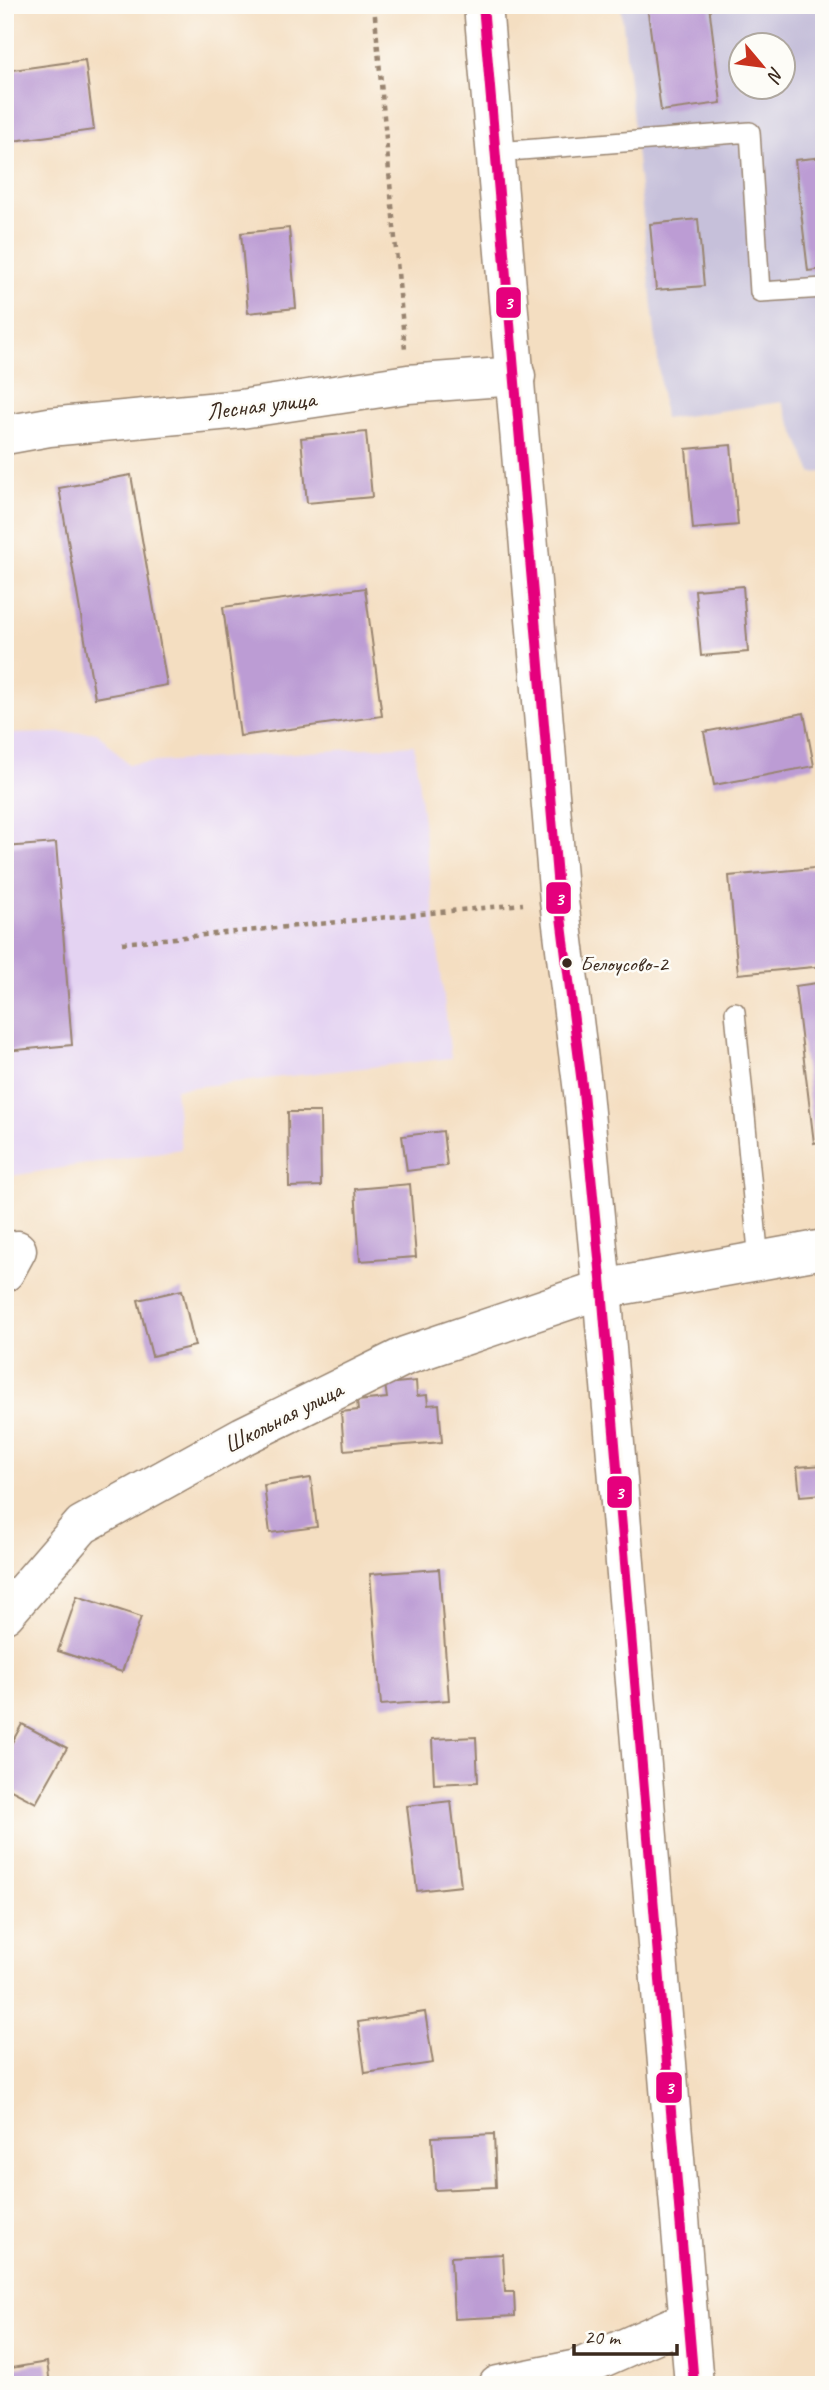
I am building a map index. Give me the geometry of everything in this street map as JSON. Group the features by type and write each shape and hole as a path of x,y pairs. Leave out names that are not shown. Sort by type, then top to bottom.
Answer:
{"main road":[{"path":"483,5 559,901 583,1092 602,1289 694,2385"},
{"name":"Лесная улица","path":"5,435 49,427 241,409 408,384 516,376"},
{"name":"Школьная улица","path":"5,1614 82,1525 243,1436 405,1356 602,1289 824,1250"},
{"path":"498,2385 577,2369 688,2320"}],"lane":[{"path":"497,152 750,132 760,292 824,288"},
{"path":"735,1012 759,1261"}],"path":[{"path":"374,5 408,384"},
{"path":"122,943 559,901"}],"shaded area":[{"path":"621,5 824,5 824,472 812,473 782,402 664,419"},
{"path":"97,732 128,764 414,745 451,1058 175,1089 181,1149 5,1177 5,734"}],"building":[{"path":"647,5 709,5 721,103 661,111"},
{"path":"85,60 94,130 5,142 5,71"},
{"path":"824,157 824,269 808,271 795,160"},
{"path":"698,219 704,286 656,290 650,224"},
{"path":"289,228 296,308 248,313 241,233"},
{"path":"366,432 372,497 307,503 301,438"},
{"path":"731,445 738,525 693,529 686,449"},
{"path":"131,475 167,685 95,698 59,488"},
{"path":"743,586 748,652 701,656 695,590"},
{"path":"365,588 382,716 240,736 223,607"},
{"path":"804,713 814,766 714,785 704,732"},
{"path":"56,843 72,1045 5,1051 5,847"},
{"path":"824,867 824,966 738,974 729,876"},
{"path":"824,982 824,1141 814,1143 795,986"},
{"path":"288,1112 320,1112 321,1186 289,1187"},
{"path":"443,1131 447,1166 407,1171 402,1136"},
{"path":"410,1184 416,1257 360,1261 355,1189"},
{"path":"182,1290 195,1346 152,1356 138,1300"},
{"path":"416,1381 417,1396 427,1395 428,1405 439,1404 442,1442 344,1450 341,1412 358,1410 357,1401 387,1398 385,1384"},
{"path":"824,1465 824,1494 800,1496 797,1467"},
{"path":"311,1478 317,1527 270,1533 264,1485"},
{"path":"439,1569 449,1700 381,1705 370,1574"},
{"path":"77,1596 141,1617 122,1672 58,1651"},
{"path":"22,1724 67,1748 36,1803 5,1787 5,1755"},
{"path":"476,1737 478,1782 434,1784 432,1739"},
{"path":"451,1801 461,1886 417,1891 407,1806"},
{"path":"425,2012 433,2063 365,2073 358,2022"},
{"path":"494,2134 496,2187 435,2190 432,2137"},
{"path":"503,2254 505,2292 514,2292 515,2316 454,2319 451,2257"},
{"path":"47,2362 50,2385 5,2385 5,2369"}],"transit line":[{"name":"3","path":"483,5 559,901 583,1092 602,1289 694,2385"}],"place":[{"name":"Белоусово-2","path":"567,963"}]}
